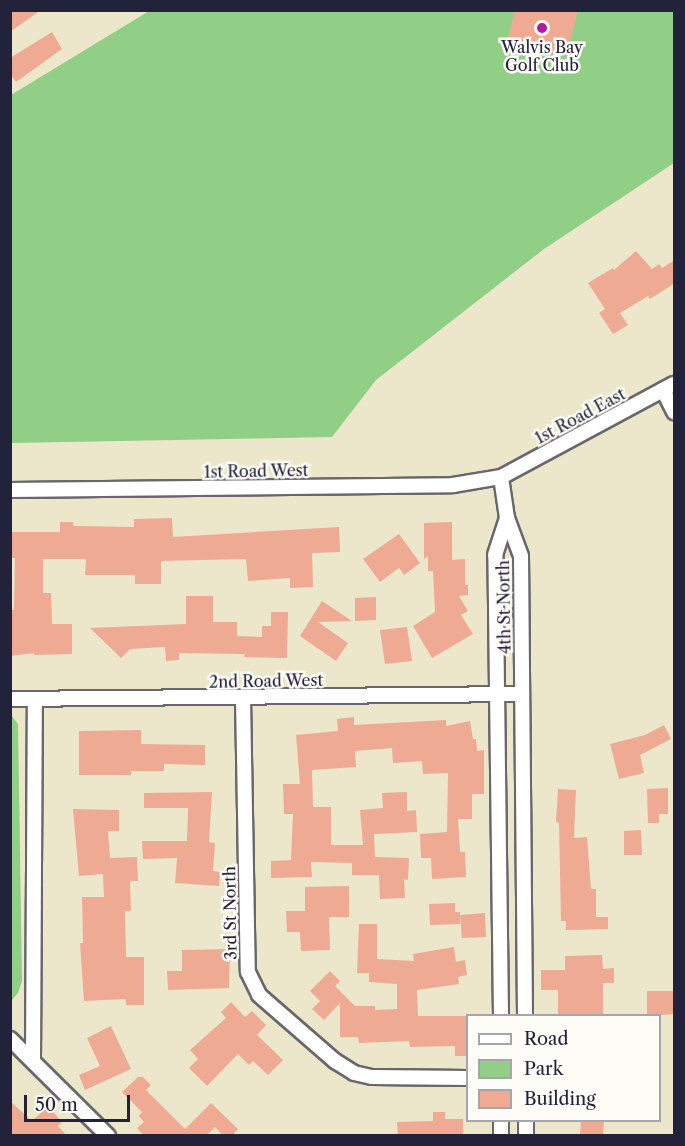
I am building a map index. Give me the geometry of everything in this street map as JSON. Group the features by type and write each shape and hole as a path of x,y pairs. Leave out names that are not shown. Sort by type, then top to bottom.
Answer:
{"street":[{"path":"669,387 675,412"},
{"name":"1st Road East","path":"501,477 669,387"},
{"path":"501,477 507,518"},
{"name":"1st Road West","path":"10,490 453,485 501,477"},
{"name":"4th St North","path":"501,1014 495,555 507,518"},
{"name":"4th St North","path":"507,518 521,556 525,1014"},
{"name":"2nd Road West","path":"10,699 522,694"},
{"name":"3rd St North","path":"243,698 248,972 259,996 335,1061 354,1073 372,1077 466,1078"},
{"path":"33,1060 35,699"},
{"path":"10,1039 108,1136"}],"green space":[{"path":"149,11 674,11 674,163 544,249 376,380 332,437 11,443 11,95"},
{"path":"11,715 18,724 22,981 18,993 11,1001"}],"building":[{"path":"10,10 41,10 10,32"},
{"name":"Walvis Bay Golf Club","path":"515,10 578,10 567,55 558,53 543,55 506,45"},
{"path":"52,32 62,49 16,82 10,74 10,58"},
{"path":"636,251 652,269 659,264 662,268 675,260 675,283 650,299 648,296 620,313 628,325 613,334 599,313 605,309 588,283 613,268 614,270"},
{"path":"172,518 173,537 339,527 340,552 312,553 313,587 290,588 290,578 248,581 246,559 161,561 161,584 135,584 135,575 85,575 86,559 43,559 43,593 51,593 52,624 72,624 72,654 34,655 34,653 10,656 10,610 14,610 15,558 10,558 10,532 60,532 60,522 73,522 73,526 134,527 134,519"},
{"path":"452,522 452,560 465,559 465,585 468,585 468,595 459,596 468,611 461,615 473,634 432,658 413,626 435,612 433,571 428,571 428,556 424,559 424,523"},
{"path":"399,534 420,563 404,575 399,568 380,582 363,559"},
{"path":"186,596 213,596 213,622 237,622 237,636 262,637 262,626 271,626 271,612 288,612 287,658 244,657 245,654 179,653 179,660 166,661 165,647 130,649 121,658 90,628 186,624"},
{"path":"376,597 376,620 355,621 355,598"},
{"path":"322,601 352,621 318,622 348,643 336,661 300,636"},
{"path":"407,627 412,661 385,664 380,630"},
{"path":"354,717 354,725 446,720 446,726 470,721 477,751 484,750 484,794 472,794 472,819 458,819 460,852 465,852 466,877 432,879 431,858 421,858 420,834 447,832 448,773 423,774 422,761 393,763 392,748 355,751 356,767 312,770 313,807 331,807 331,845 363,845 360,810 383,808 382,793 407,792 407,811 416,810 417,832 374,834 375,857 409,858 408,880 404,879 405,898 380,899 379,875 352,875 352,863 311,862 312,877 271,878 271,861 291,860 293,814 284,814 283,784 300,784 296,735 338,731 337,719"},
{"path":"664,725 671,739 640,755 644,773 619,779 610,744 645,735"},
{"path":"141,730 141,744 205,745 205,765 164,764 164,771 131,771 131,775 79,775 79,731"},
{"path":"668,788 668,814 659,814 659,823 648,823 647,789"},
{"path":"558,789 576,790 574,838 587,837 591,889 596,889 596,917 608,917 608,929 566,930 566,921 561,921 559,823 556,822"},
{"path":"212,792 209,842 215,843 213,871 220,872 219,886 175,883 177,858 143,859 142,841 187,841 188,808 144,808 144,793"},
{"path":"73,809 119,810 119,831 108,831 110,858 137,857 138,881 130,881 131,911 125,911 126,957 144,957 144,1005 126,1005 126,999 84,1001 80,943 83,943 82,897 104,897 103,874 79,876"},
{"path":"641,830 642,855 624,855 624,831"},
{"path":"349,886 349,917 329,917 330,950 301,951 300,932 287,932 286,911 305,911 305,887"},
{"path":"455,903 455,912 460,912 460,924 430,925 429,904"},
{"path":"485,913 486,937 462,938 460,915"},
{"path":"359,924 377,924 377,959 414,961 413,954 454,947 456,962 465,960 467,975 458,977 459,984 417,990 418,1016 466,1016 466,1056 455,1056 455,1046 410,1047 409,1041 359,1043 358,1037 340,1037 340,1003 324,1020 312,1009 320,1001 310,991 330,971 340,981 335,986 355,1006 375,1006 375,1010 397,1009 397,984 369,982 369,973 357,973"},
{"path":"230,949 229,988 168,990 167,971 182,971 182,950"},
{"path":"602,955 603,969 614,968 614,983 603,983 603,1014 558,1014 558,990 541,990 541,970 565,970 565,956"},
{"path":"647,991 675,991 675,1014 647,1014"},
{"path":"231,1002 245,1017 252,1011 266,1025 257,1035 283,1060 268,1075 253,1061 249,1065 238,1054 207,1086 189,1068 198,1059 190,1050 226,1018 221,1012"},
{"path":"111,1026 131,1069 85,1090 79,1075 100,1066 87,1038"},
{"path":"138,1077 143,1077 151,1085 146,1090 185,1129 211,1103 238,1129 232,1136 223,1136 215,1127 206,1136 144,1136 137,1128 144,1122 139,1116 142,1112 122,1092"},
{"path":"10,1101 32,1121 48,1106 62,1122 58,1126 67,1136 10,1136"},
{"path":"433,1112 445,1112 445,1119 463,1119 463,1136 398,1136 397,1122 433,1121"},
{"path":"581,1122 604,1122 603,1136 580,1136"}],"place":[{"name":"Walvis Bay Golf Club","path":"542,28"}]}
